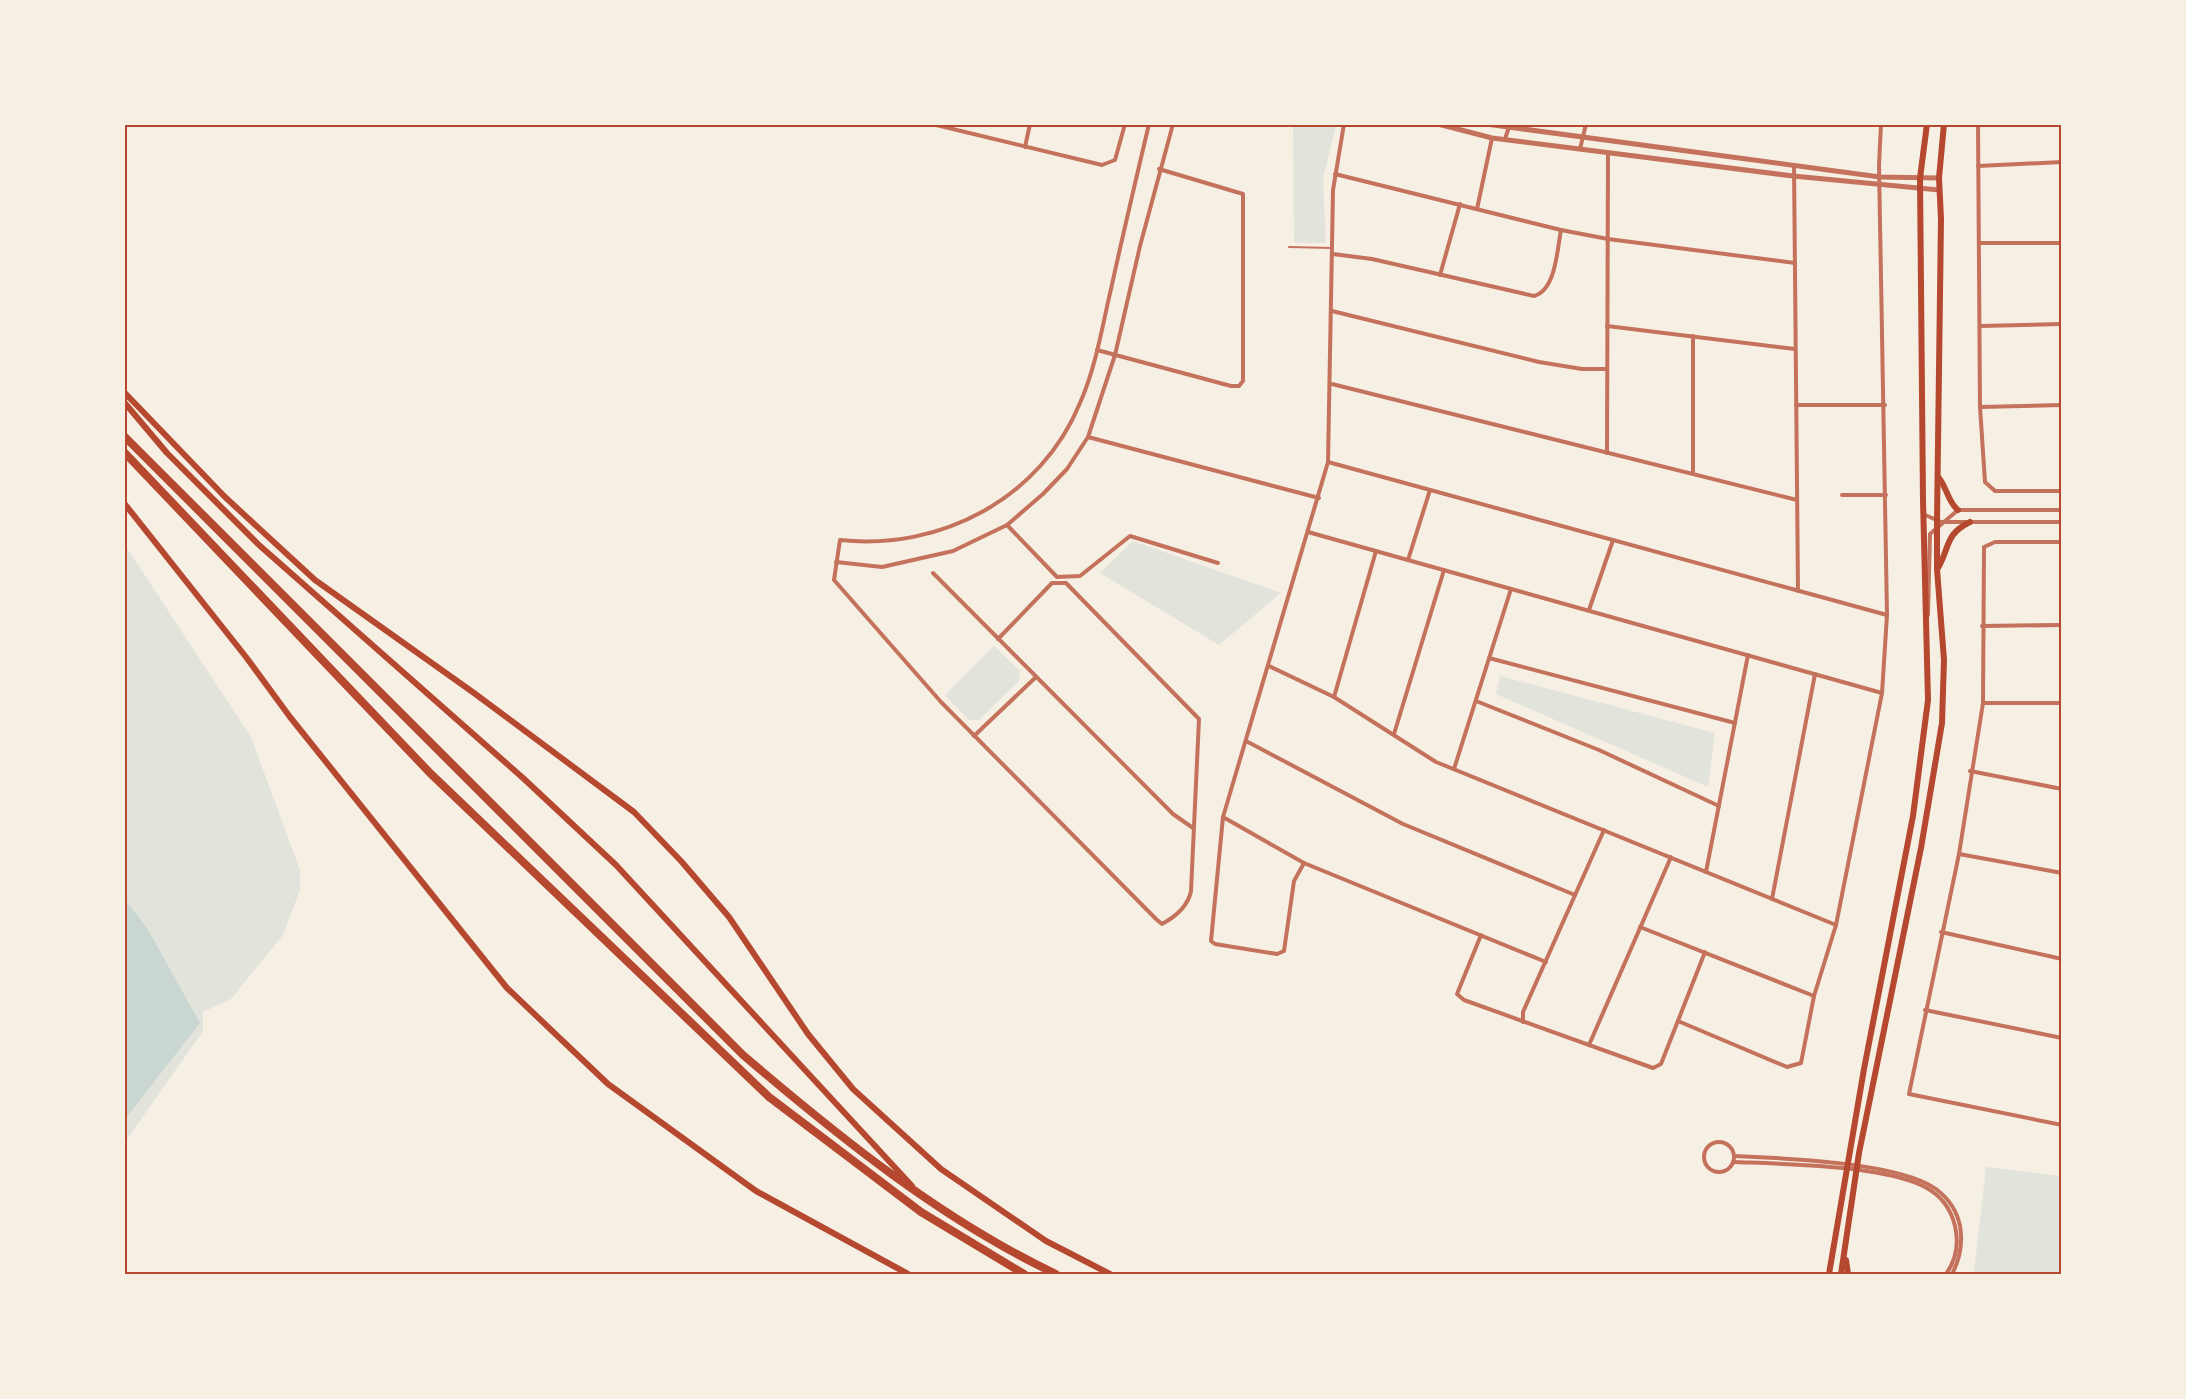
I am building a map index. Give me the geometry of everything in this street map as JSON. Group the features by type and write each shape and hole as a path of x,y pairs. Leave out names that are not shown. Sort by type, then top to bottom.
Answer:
{"highway":[{"path":"124,436 743,1055 809,1111 920,1194 1027,1261 1056,1275"},
{"path":"124,452 429,773 769,1097 921,1212 1024,1275"}],"main road":[{"path":"1829,1275 1864,1069 1913,816 1928,700 1923,514 1920,178 1928,124"},
{"path":"1841,1275 1859,1153 1921,848 1942,723 1944,660 1937,569 1941,219 1939,178 1944,124"},
{"path":"124,392 225,497 315,580 492,706 634,812 681,861 729,917 808,1034 853,1089 941,1169 1046,1241 1110,1275"},
{"path":"124,402 167,453 259,545 523,778 616,866 920,1194"},
{"path":"1938,478 1946,487 1950,501 1958,510"},
{"path":"124,503 246,657 290,717 507,988 608,1084 756,1191 908,1275"},
{"path":"1937,569 1949,538 1955,531 1970,522"},
{"path":"1845,1254 1848,1275"},
{"path":"1824,1275 1832,1257"}],"street":[{"path":"932,124 1095,164 1112,164 1118,155 1125,124"},
{"path":"1024,147 1030,124"},
{"path":"998,639 1052,583 1066,583 1199,719 1190,897 1171,919 1162,924 974,736 835,583 840,540 878,542 942,531 984,513 1017,489 1045,463 1062,438 1080,403 1097,350 1149,124"},
{"path":"836,562 882,567 904,564 953,551 1007,525 1054,483 1088,437 1116,355 1159,169 1173,124"},
{"path":"1304,863 1294,881 1284,951 1277,954 1213,943 1210,938 1223,817 1328,462 1332,384 1332,251 1335,174 1344,124"},
{"path":"1438,124 1492,138 1793,176 1939,190"},
{"path":"1486,124 1880,177 1939,178"},
{"path":"1580,148 1586,124"},
{"path":"1678,1021 1787,1067 1801,1063 1814,996 1836,925 1882,693 1887,615 1881,124"},
{"path":"1978,124 1980,407 1985,482 1988,488 1995,491 2061,491"},
{"path":"1505,139 1509,126"},
{"path":"1477,209 1492,138"},
{"path":"1607,453 1608,153"},
{"path":"1977,166 2061,162"},
{"path":"1794,166 1798,591"},
{"path":"1097,350 1231,386 1239,386 1243,381 1245,198 1238,190 1159,169"},
{"path":"1335,174 1561,230 1608,239 1795,263"},
{"path":"1440,275 1460,204"},
{"path":"1332,251 1520,295 1539,295 1550,280 1561,230"},
{"path":"1979,243 2061,243"},
{"path":"1332,311 1539,362 1582,369 1607,369"},
{"path":"1980,326 2061,324"},
{"path":"1607,326 1795,349"},
{"path":"1693,474 1694,336"},
{"path":"1332,384 1797,500"},
{"path":"1796,405 1885,405"},
{"path":"1980,407 2061,405"},
{"path":"1088,437 1319,498"},
{"path":"1328,462 1887,615"},
{"path":"1408,560 1430,490"},
{"path":"1842,495 1886,495"},
{"path":"1927,637 1930,534 1938,523 1958,510 2061,510"},
{"path":"1923,514 1938,523 2061,522"},
{"path":"1007,525 1057,577 1080,576 1130,536 1218,563"},
{"path":"1308,532 1882,693"},
{"path":"1589,611 1613,540"},
{"path":"2061,542 1995,542 1984,547 1983,703 1970,771 1959,854 1909,1094 2061,1125"},
{"path":"1334,697 1376,551"},
{"path":"1394,734 1444,570"},
{"path":"933,573 1173,814 1193,828"},
{"path":"1454,769 1511,588"},
{"path":"1982,626 2061,625"},
{"path":"1706,872 1748,655"},
{"path":"1489,657 1735,723"},
{"path":"1269,666 1334,697 1436,762 1836,925"},
{"path":"1772,898 1815,674"},
{"path":"974,736 1036,677"},
{"path":"1476,700 1599,750 1719,806"},
{"path":"1983,703 2061,704"},
{"path":"1246,741 1403,824 1575,895"},
{"path":"1970,771 2061,789"},
{"path":"1223,817 1304,863 1546,962"},
{"path":"1523,1022 1523,1012 1604,830"},
{"path":"1959,854 2061,873"},
{"path":"1589,1045 1671,857"},
{"path":"1641,927 1814,996"},
{"path":"1941,932 2061,959"},
{"path":"1481,935 1457,994 1472,1004 1653,1068 1661,1064 1705,952"},
{"path":"1925,1010 2061,1038"},
{"path":"1720,1142 1731,1148 1734,1156 1733,1162 1723,1171 1714,1170 1706,1164 1705,1155 1712,1144 1720,1142"},
{"path":"1734,1156 1862,1168 1909,1176 1935,1188 1948,1200 1956,1214 1961,1239 1959,1256 1952,1275"},
{"path":"1733,1162 1806,1166 1880,1174 1924,1187 1936,1194 1948,1209 1954,1224 1957,1247 1946,1275"}],"lane":[{"path":"1289,247 1332,251"}],"shaded area":[{"path":"1293,125 1336,125 1323,179 1326,243 1294,243"},
{"path":"1133,541 1281,593 1219,645 1100,573"},
{"path":"125,545 251,737 300,870 300,890 283,935 231,999 203,1012 203,1031 125,1142"},
{"path":"994,646 1020,671 1019,681 979,720 969,720 945,695"},
{"path":"1500,676 1715,733 1708,787 1496,694"},
{"path":"125,900 147,928 200,1023 125,1119"},
{"path":"1986,1167 2061,1176 2061,1274 1974,1272"}]}
